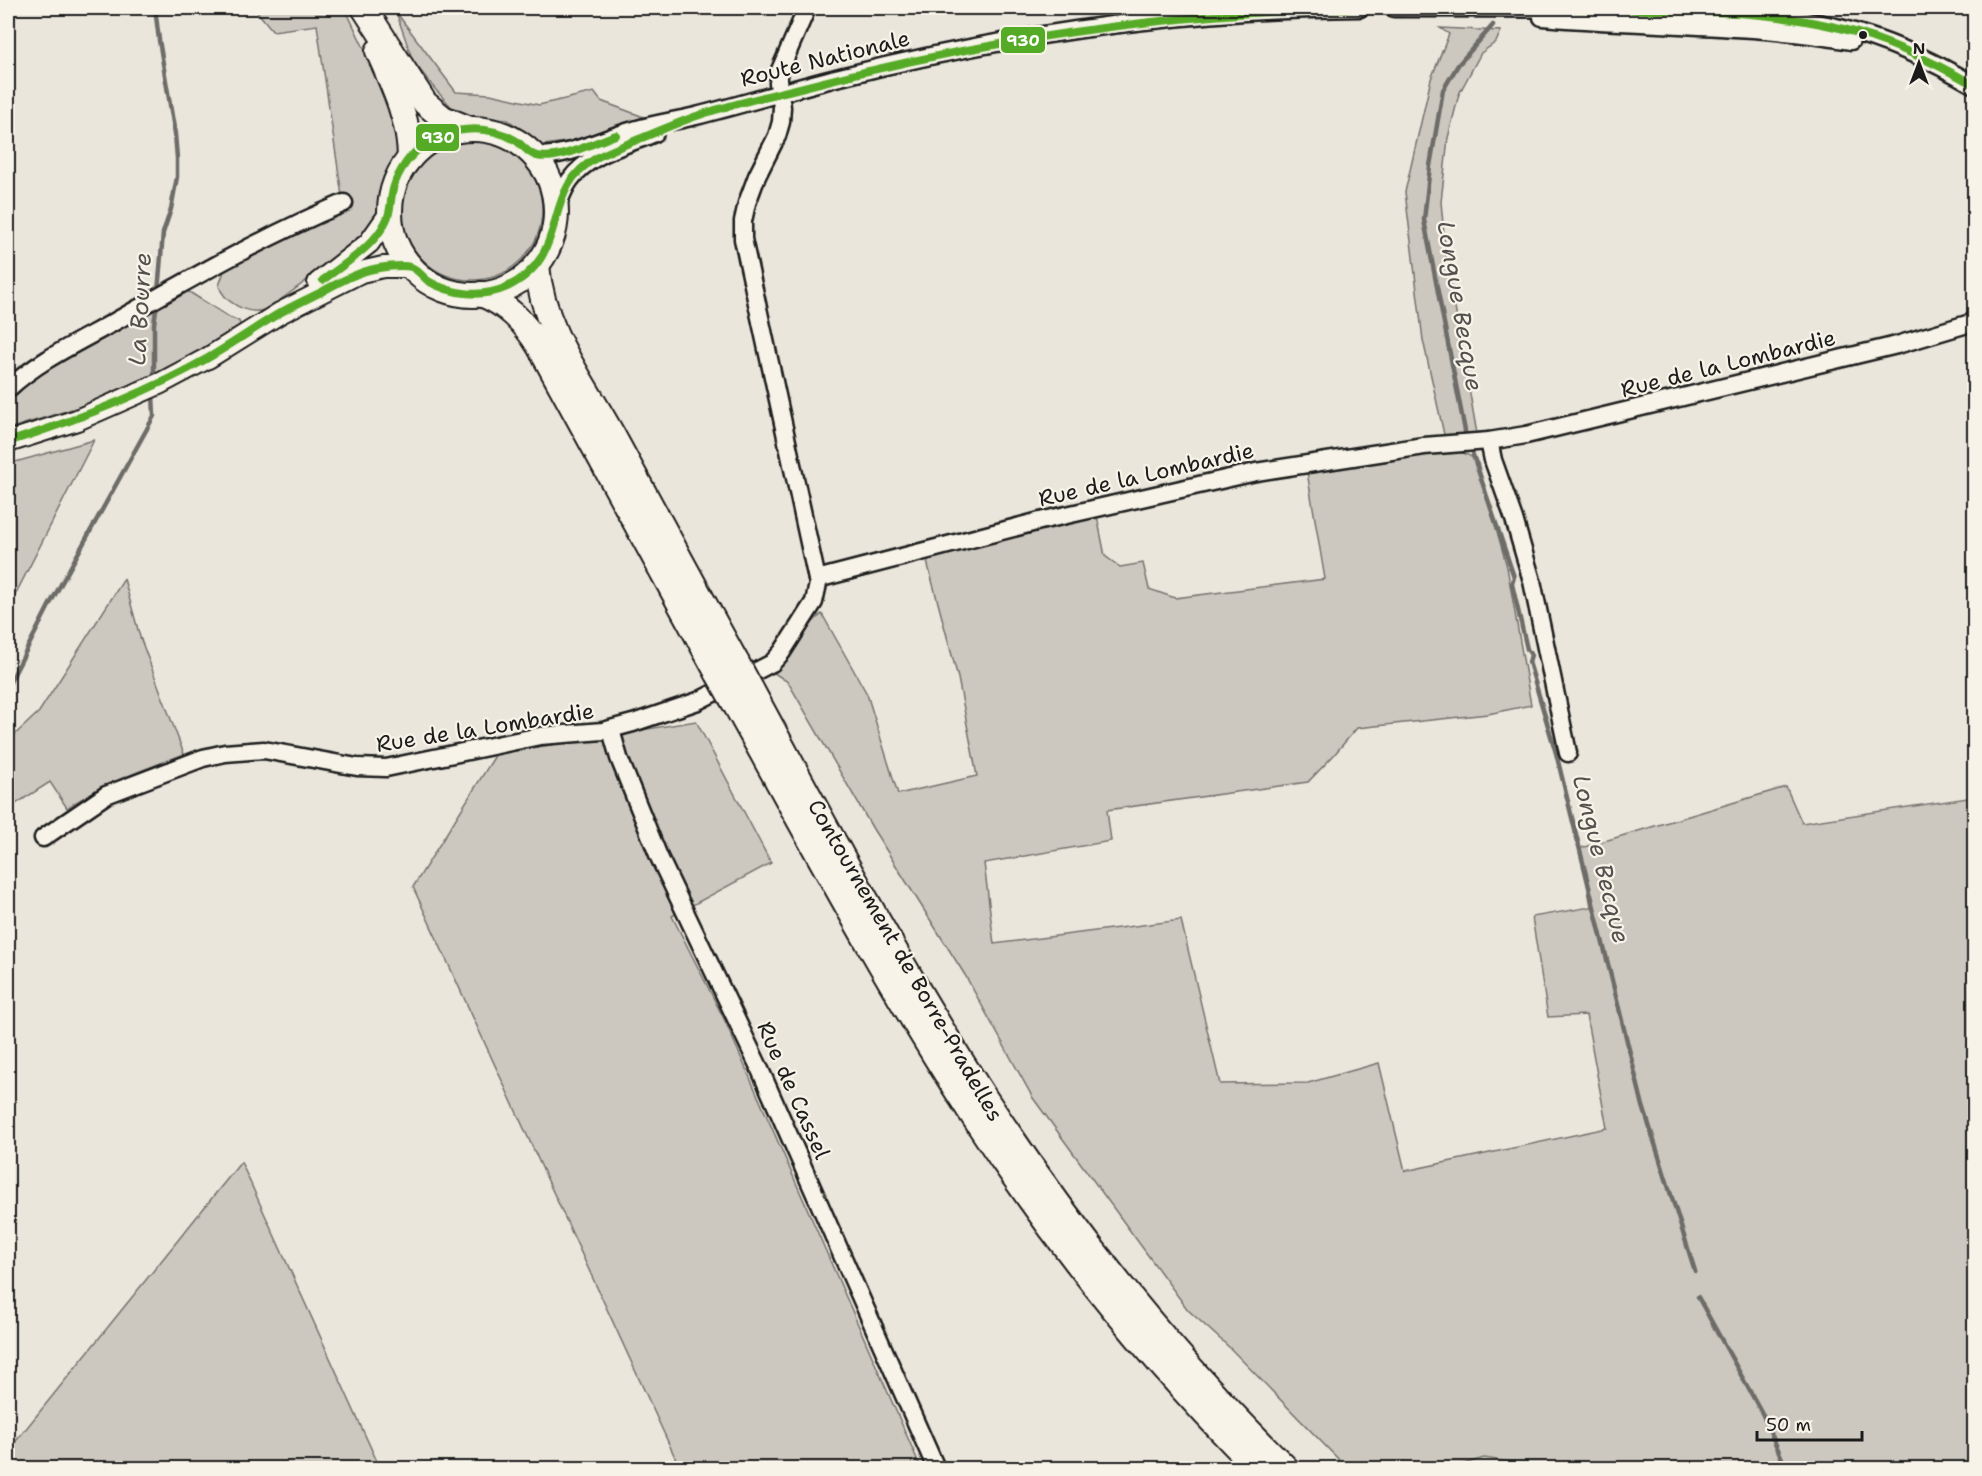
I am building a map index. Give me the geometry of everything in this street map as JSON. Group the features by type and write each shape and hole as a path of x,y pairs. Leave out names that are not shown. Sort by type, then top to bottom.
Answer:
{"highway":[{"path":"359,8 406,121 410,158"},
{"path":"364,8 425,103 443,118 470,129"},
{"path":"470,129 501,134 522,145 534,156 551,183 556,209 553,235 537,265 512,285 481,294 464,294 439,288 424,279 411,267 397,245 390,213 396,180 410,158 427,143 440,136 470,129"},
{"path":"537,265 543,302 563,351 601,414 728,669 898,995 986,1136 1048,1224 1170,1374 1257,1468"},
{"path":"481,294 510,310 522,322 539,346 728,669"},
{"name":"Contournement de Borre-Pradelles","path":"741,694 958,1056 1060,1207 1128,1294 1217,1396 1286,1468"}],"main road":[{"path":"280,313 369,243 390,213"},
{"path":"8,442 77,420 161,383 280,313 361,272 383,267 411,267"}],"street":[{"name":"Rue de la Lombardie","path":"43,838 106,795 202,758 225,753 264,750 357,767 386,768 540,736 611,730 688,705 772,663 782,652 814,602 818,591 743,239 743,221 747,203 782,122 779,93 780,69 807,8"},
{"name":"Route Nationale","path":"534,156 561,154 635,129 696,116 906,61 1082,29 1223,13 1360,8"},
{"path":"1394,8 1706,11 1774,18 1848,30 1890,44 1974,85"},
{"name":"Route Nationale","path":"556,209 570,180 586,164 602,155 696,116"},
{"path":"8,389 45,362 147,303 292,225 344,203"},
{"name":"Rue de la Lombardie","path":"817,579 1040,521 1256,472 1424,446 1490,441 1550,429 1886,348 1974,322"},
{"path":"1490,441 1493,460 1514,519 1532,581 1568,753"},
{"name":"Rue de Cassel","path":"611,730 619,758 659,857 759,1065 936,1468"}],"shaded area":[{"path":"254,8 345,8 379,80 401,148 384,193 379,223 276,303 264,310 250,311 231,302 222,292 219,286 224,271 342,196 317,25 273,31"},
{"path":"396,12 456,92 490,94 539,105 594,92 601,101 649,119 573,141 543,145 508,120 458,114 413,61"},
{"path":"1440,28 1501,31 1496,42 1481,53 1459,94 1448,138 1441,202 1446,256 1477,434 1445,439 1423,340 1405,192 1431,79 1449,34"},
{"path":"472,140 499,145 522,160 537,183 542,210 537,237 522,260 499,275 472,280 445,275 422,260 407,237 402,210 407,183 422,160 445,145"},
{"path":"186,290 239,321 240,325 217,341 130,391 8,429 8,412 12,396 29,380"},
{"path":"94,440 8,609 8,464"},
{"path":"1448,451 1464,454 1478,463 1507,567 1531,705 1488,714 1357,728 1308,782 1107,810 1111,841 984,863 994,944 1181,920 1220,1084 1308,1083 1379,1063 1405,1171 1607,1128 1586,1015 1548,1017 1532,917 1591,907 1581,848 1786,787 1802,823 1974,797 1974,1468 1518,1468 1510,1462 1484,1458 1450,1468 1347,1468 1230,1348 1188,1310 1033,1098 965,975 873,829 788,682 774,673 788,660 809,627 822,614 867,694 898,794 977,776 958,678 925,554 1096,511 1105,556 1120,567 1143,563 1149,589 1175,598 1325,579 1307,472"},
{"path":"124,579 140,637 184,754 109,784 67,808 50,782 8,809 8,741 39,712"},
{"path":"696,721 771,863 672,916 725,1021 921,1468 680,1468 413,887 496,754"},
{"path":"241,1162 380,1468 8,1468 8,1451"}],"waterway":[{"name":"La Bourre","path":"155,8 177,158 177,177 171,209 163,233 158,292"},
{"name":"Longue Becque","path":"1465,431 1424,220 1430,166 1443,90 1458,65 1493,25"},
{"name":"La Bourre","path":"154,379 154,324 157,303"},
{"name":"La Bourre","path":"8,686 50,604 154,416 153,393"},
{"name":"Longue Becque","path":"1473,455 1514,577 1512,584 1527,649 1531,655 1529,662 1556,753 1643,1106 1695,1271"},
{"name":"Longue Becque","path":"1698,1297 1763,1415 1786,1468"}],"transit line":[{"name":"930","path":"8,442 60,425 135,395 208,358 284,311 345,279 366,271 395,266 411,267 437,286 457,292 478,294 507,287 528,274 541,258 567,187 579,171 608,152 700,115 866,72 1005,43 1146,22 1217,15 1360,8"},
{"name":"930","path":"1394,8 1690,11 1741,13 1791,19 1840,28 1892,45 1974,85"},
{"name":"930","path":"323,280 367,247 381,230 389,214 393,188 402,169 410,157 430,141 466,130 491,131 515,140 534,155 546,157 577,150 616,135"}]}
